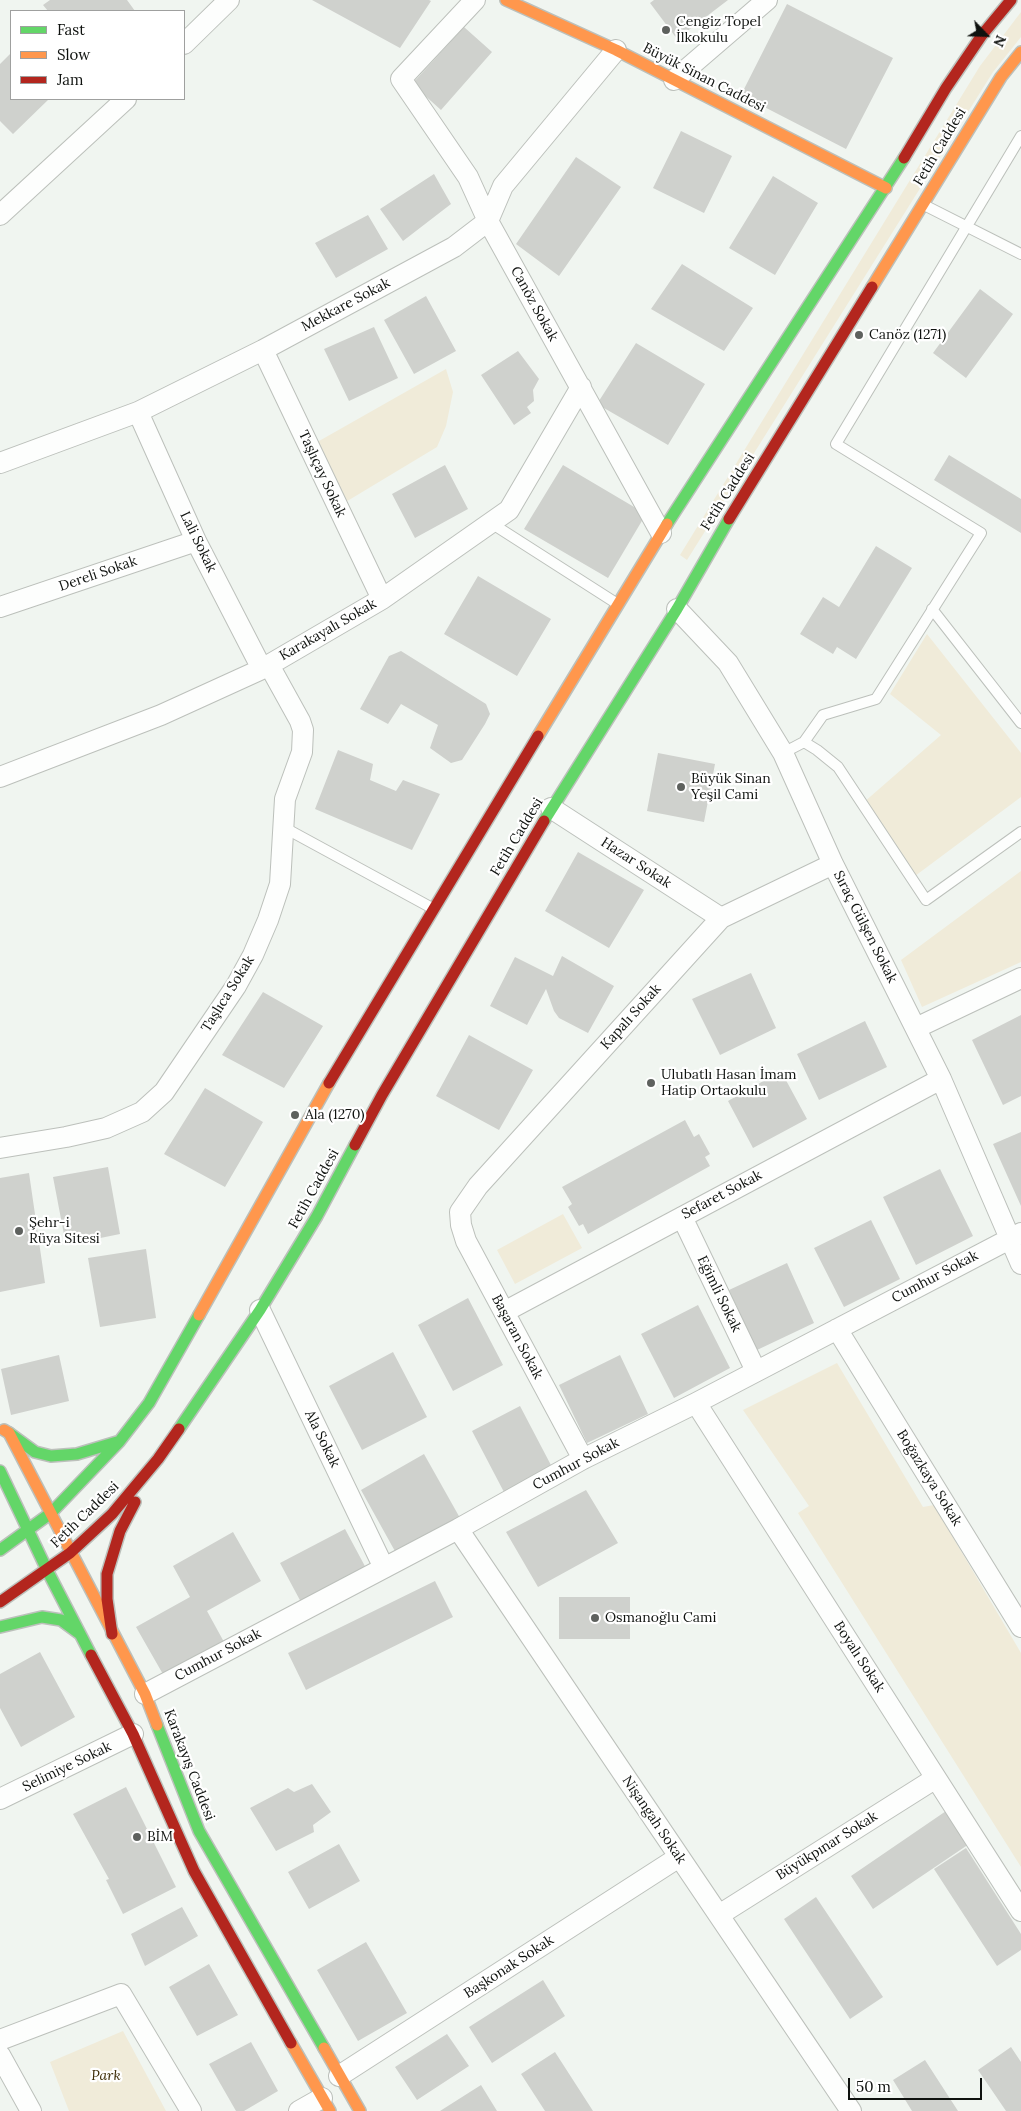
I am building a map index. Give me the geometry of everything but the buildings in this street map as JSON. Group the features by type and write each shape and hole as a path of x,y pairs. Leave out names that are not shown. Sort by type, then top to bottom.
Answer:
{"main road":[{"name":"Büyük Sinan Caddesi","path":"506,0 616,50 886,188"},
{"path":"994,20 1005,0"},
{"name":"Fetih Caddesi","path":"0,1550 51,1514 119,1442 149,1403 349,1048 662,533 886,188 946,88 994,20 1012,0"},
{"name":"Fetih Caddesi","path":"0,1602 70,1553 112,1514 158,1460 260,1310 317,1216 382,1095 552,808 677,609 700,564 1001,77 1021,52"},
{"path":"5,1430 35,1452 51,1456 77,1454 119,1442"},
{"name":"Karakayış Caddesi","path":"5,1430 145,1694 199,1831 338,2076 360,2111"},
{"path":"112,1634 107,1599 108,1574 113,1552 120,1531 158,1460"},
{"path":"0,1471 47,1570 133,1734 194,1870 326,2105"},
{"path":"0,1627 42,1617 61,1620 80,1634"}],"street":[{"path":"185,43 229,0"},
{"name":"Canöz Sokak","path":"475,0 401,79 468,176 488,221 662,533"},
{"path":"674,80 766,0"},
{"name":"Mekkare Sokak","path":"0,464 138,412 263,350 454,247 488,221 503,186 616,50"},
{"path":"0,215 125,100"},
{"name":"Taşlıçay Sokak","path":"263,350 382,599"},
{"name":"Karakayalı Sokak","path":"0,777 162,715 266,667 382,599 509,510 581,388"},
{"name":"Lali Sokak","path":"138,412 196,541 266,667"},
{"name":"Dereli Sokak","path":"0,607 196,541"},
{"name":"Sıraç Gülşen Sokak","path":"677,609 728,663 782,753 833,864 916,1028 1015,1235 1021,1264"},
{"name":"Taşlıca Sokak","path":"0,1148 106,1128 142,1112 164,1092 236,986 253,955 280,884 284,799 302,752 304,730 266,667"},
{"name":"Hazar Sokak","path":"552,808 721,918"},
{"name":"Kapalı Sokak","path":"460,1212 478,1186 721,918 833,864"},
{"path":"916,1028 1021,978"},
{"name":"Sefaret Sokak","path":"504,1312 940,1079"},
{"name":"Başaran Sokak","path":"460,1212 461,1225 466,1241 583,1459"},
{"name":"Eğimli Sokak","path":"682,1217 756,1371"},
{"name":"Cumhur Sokak","path":"145,1694 458,1529 583,1459 696,1403 1015,1235"},
{"name":"Ala Sokak","path":"260,1310 384,1568"},
{"name":"Boğazkaya Sokak","path":"837,1328 1021,1627"},
{"name":"Boyalı Sokak","path":"696,1403 1021,1911"},
{"name":"Nişangah Sokak","path":"458,1529 719,1915 848,2110"},
{"name":"Selimiye Sokak","path":"0,1799 133,1734"},
{"name":"Büyükpınar Sokak","path":"719,1915 936,1778"},
{"name":"Başkonak Sokak","path":"338,2076 680,1857"},
{"path":"0,2040 121,1994 191,2111"},
{"path":"0,2055 31,2111"},
{"path":"299,2111 326,2105"}],"lane":[{"path":"782,753 804,742 823,715 876,699 981,533 836,444 1021,136"},
{"path":"923,204 1021,254"},
{"path":"491,523 618,605"},
{"path":"932,609 1021,723"},
{"path":"804,742 838,767 926,900 1021,832"},
{"path":"283,827 435,909"}],"green space":[{"path":"1021,12 1021,37 993,72 687,560 680,555 980,66"},
{"path":"446,369 453,392 446,426 437,447 344,503 312,445"},
{"path":"927,634 1021,753 1021,797 915,876 863,803 941,735 890,694"},
{"path":"1021,871 1021,962 922,1007 901,960"},
{"path":"563,1214 582,1248 515,1284 497,1250"},
{"path":"837,1363 923,1507 934,1505 1021,1653 1021,1867 798,1513 809,1506 743,1410"},
{"name":"Park","path":"123,2031 166,2111 69,2111 50,2062"}],"traffic: fast":[{"path":"667,524 904,158"},
{"path":"544,821 677,609 729,519"},
{"path":"179,1429 260,1310 317,1216 355,1145"},
{"path":"0,1550 51,1513 119,1442 149,1403 199,1315"},
{"path":"9,1433 35,1452 51,1456 77,1454 117,1442"},
{"path":"0,1471 47,1570 91,1655"},
{"path":"0,1627 42,1617 61,1620 80,1634"},
{"path":"157,1725 199,1831 324,2048"}],"traffic: slow":[{"path":"506,0 616,50 886,188"},
{"path":"872,287 1001,77 1021,52"},
{"path":"538,736 667,524"},
{"path":"199,1315 329,1083"},
{"path":"4,1430 9,1433 145,1694 157,1725"},
{"path":"291,2043 330,2111"},
{"path":"324,2048 360,2111"}],"traffic: jam":[{"path":"904,158 946,88 982,35 1011,0"},
{"path":"729,519 872,287"},
{"path":"329,1083 538,736"},
{"path":"355,1145 382,1095 544,821"},
{"path":"0,1602 70,1553 112,1514 158,1459 179,1429"},
{"path":"112,1634 107,1599 107,1574 120,1531 135,1502"},
{"path":"91,1655 133,1734 194,1871 291,2043"}],"place":[{"name":"Cengiz Topel İlkokulu","path":"666,30"},
{"name":"Canöz (1271)","path":"859,335"},
{"name":"Büyük Sinan Yeşil Cami","path":"681,787"},
{"name":"Ulubatlı Hasan İmam Hatip Ortaokulu","path":"651,1083"},
{"name":"Ala (1270)","path":"295,1115"},
{"name":"Şehr-i Rüya Sitesi","path":"19,1231"},
{"name":"Osmanoğlu Cami","path":"595,1618"},
{"name":"BİM","path":"137,1837"}]}
